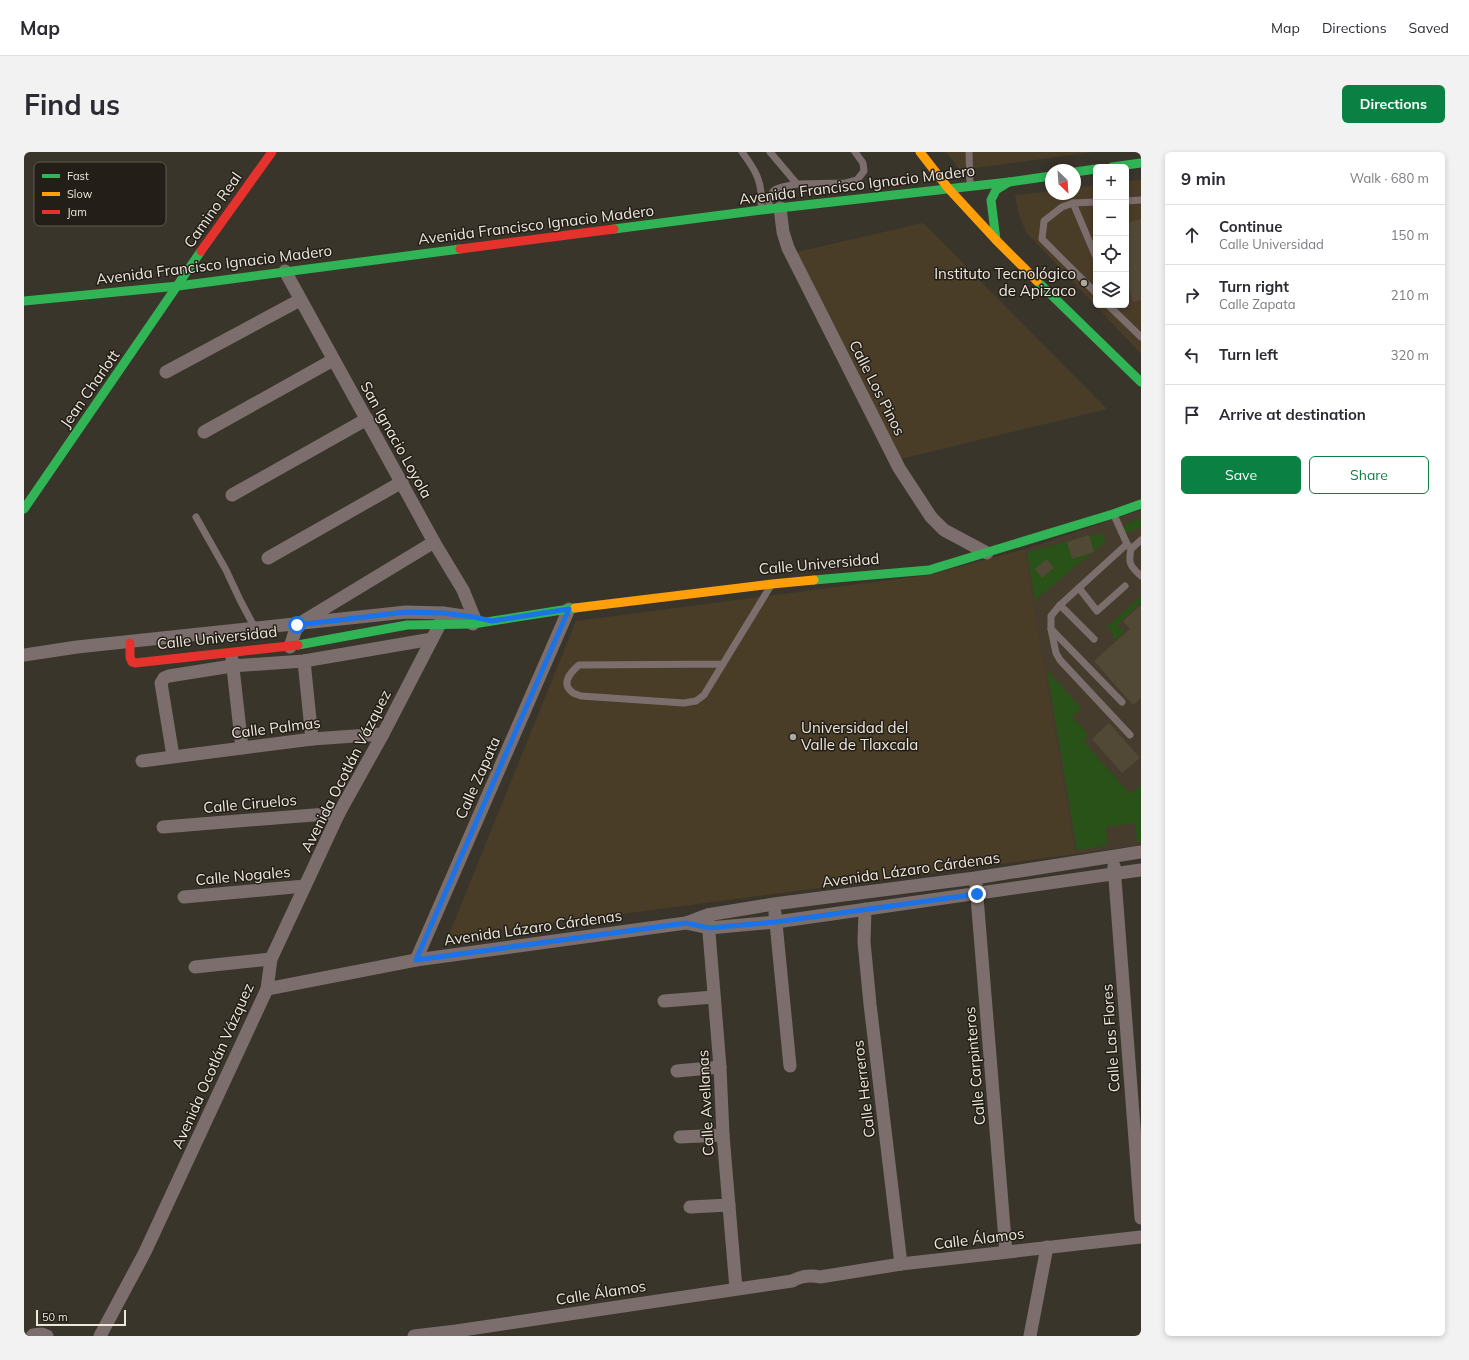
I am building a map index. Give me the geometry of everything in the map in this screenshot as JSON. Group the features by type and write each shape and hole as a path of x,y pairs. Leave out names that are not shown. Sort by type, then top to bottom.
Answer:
{"street":[{"name":"Camino Real","path":"178,286 272,152"},
{"path":"920,152 948,188 996,240 1141,382"},
{"path":"1129,165 1141,163"},
{"path":"1081,171 1093,169"},
{"name":"Avenida Francisco Ignacio Madero","path":"24,301 178,286 770,209 1045,177"},
{"path":"996,240 990,200 996,190 1009,182"},
{"name":"Calle Los Pinos","path":"770,209 783,232 788,248 899,468 931,517 944,530 987,553"},
{"name":"San Ignacio Loyola","path":"285,271 434,542 463,590 474,621"},
{"name":"Jean Charlott","path":"24,509 178,286"},
{"path":"166,372 300,300"},
{"path":"204,432 333,360"},
{"path":"232,495 367,419"},
{"path":"268,558 402,482"},
{"name":"Calle Universidad","path":"24,655 77,647 130,643 406,612 442,619 492,621 569,609 772,584 929,570 1113,514 1141,504"},
{"path":"290,647 297,625 434,542"},
{"name":"Calle Zapata","path":"416,960 569,609"},
{"name":"Calle Universidad","path":"130,643 130,657 132,662 135,663 290,647 442,619"},
{"name":"Avenida Ocotlán Vázquez","path":"100,1336 145,1252 267,989 271,959 339,813 383,734 442,619"},
{"path":"173,756 161,683 164,678 232,666 304,661 432,639"},
{"path":"231,653 242,748"},
{"path":"304,661 312,739"},
{"name":"Calle Palmas","path":"142,761 312,739 383,734"},
{"name":"Calle Ciruelos","path":"163,827 339,813"},
{"name":"Avenida Lázaro Cárdenas","path":"267,989 416,960 686,923 708,915 774,904 975,878 1141,852"},
{"name":"Calle Las Flores","path":"1113,856 1136,1076 1141,1218"},
{"name":"Avenida Lázaro Cárdenas","path":"686,923 709,928 776,922 1141,870"},
{"name":"Calle Carpinteros","path":"975,878 1006,1252"},
{"name":"Calle Nogales","path":"184,897 305,886"},
{"path":"774,904 790,1066"},
{"name":"Calle Herreros","path":"865,910 864,942 870,1004 901,1264"},
{"name":"Calle Avellanas","path":"708,915 720,1068 723,1135 736,1289"},
{"path":"195,967 271,959"},
{"path":"664,1001 714,997"},
{"path":"677,1071 720,1068"},
{"path":"680,1137 723,1135"},
{"path":"690,1207 729,1205"},
{"name":"Calle Álamos","path":"414,1336 456,1334 792,1281 812,1275 820,1277 901,1264 1141,1237"},
{"path":"1030,1336 1047,1247"},
{"path":"30,1332 47,1336"}],"lane":[{"path":"742,152 758,176 760,186 770,209"},
{"path":"770,152 797,184"},
{"path":"770,209 770,195 776,188 797,184 846,183 857,180 864,171 863,163 855,152"},
{"path":"969,152 970,186"},
{"path":"1129,201 1141,200"},
{"path":"1093,202 1073,203 1062,207 1044,221 1042,239 1093,290"},
{"path":"1073,203 1093,250"},
{"path":"1111,308 1141,338"},
{"path":"1113,514 1129,546 1129,560 1134,570 1141,576"},
{"path":"196,517 226,570 255,628"},
{"path":"1130,735 1060,660 1056,653 1051,629 1051,616 1060,605 1079,588 1129,546 1141,540"},
{"path":"723,664 579,665 570,673 567,680 572,692 581,696 684,703 696,701 704,695 723,664 772,584"},
{"path":"1079,588 1097,611 1125,586"},
{"path":"1060,605 1094,639"},
{"path":"1051,629 1122,702"}],"shaded area":[{"path":"946,152 1094,152 960,170"},
{"name":"Instituto Tecnológico de Apizaco","path":"1141,180 1141,354 1098,308 1129,308 1129,181"},
{"name":"Instituto Tecnológico de Apizaco","path":"1093,185 1093,303 1026,232 1019,215 1015,195 1045,192 1045,200 1081,200 1081,187"},
{"path":"923,223 1107,409 900,459 797,252"},
{"path":"1141,510 1141,845 1076,854 1025,549"},
{"name":"Universidad del Valle de Tlaxcala","path":"1025,549 1076,854 448,937 576,621 929,575"}],"green space":[{"path":"1141,518 1141,527 1127,533 1121,528 1130,522"},
{"path":"1102,533 1106,541 1035,600 1027,552"},
{"path":"1141,596 1141,602 1117,625 1124,632 1113,642 1113,634 1107,627"},
{"path":"1047,670 1081,708 1072,717 1089,735 1083,741 1130,794 1141,785 1141,842 1137,842 1135,823 1106,827 1107,845 1077,850"}],"building":[{"path":"1141,219 1141,300 1133,302 1129,288 1129,222"},
{"path":"1089,535 1094,552 1072,559 1067,542"},
{"path":"1047,559 1054,568 1042,578 1035,569"},
{"path":"1141,605 1141,698 1133,705 1094,661 1130,629 1123,621"},
{"path":"1109,723 1140,758 1122,773 1092,739"}],"traffic: fast":[{"path":"1129,165 1141,163"},
{"path":"1081,171 1093,169"},
{"path":"614,229 761,210 1045,177"},
{"path":"996,240 991,200 996,190 1009,182"},
{"path":"24,301 178,286 460,249"},
{"path":"24,509 201,251"},
{"path":"1037,281 1141,382"},
{"path":"814,580 929,570 1113,514 1141,504"},
{"path":"298,645 407,625 473,624 575,608"}],"traffic: slow":[{"path":"920,152 948,188 996,240 1037,281"},
{"path":"575,608 814,580"}],"traffic: jam":[{"path":"201,251 272,152"},
{"path":"460,249 614,229"},
{"path":"130,643 130,657 132,662 135,663 298,645"}],"place":[{"name":"Instituto Tecnológico de Apizaco","path":"1084,283"},
{"name":"Universidad del Valle de Tlaxcala","path":"793,737"}],"route":[{"path":"297,625 406,612 443,613 492,621 569,609 416,960 686,923 709,928 776,922 977,894"}]}
